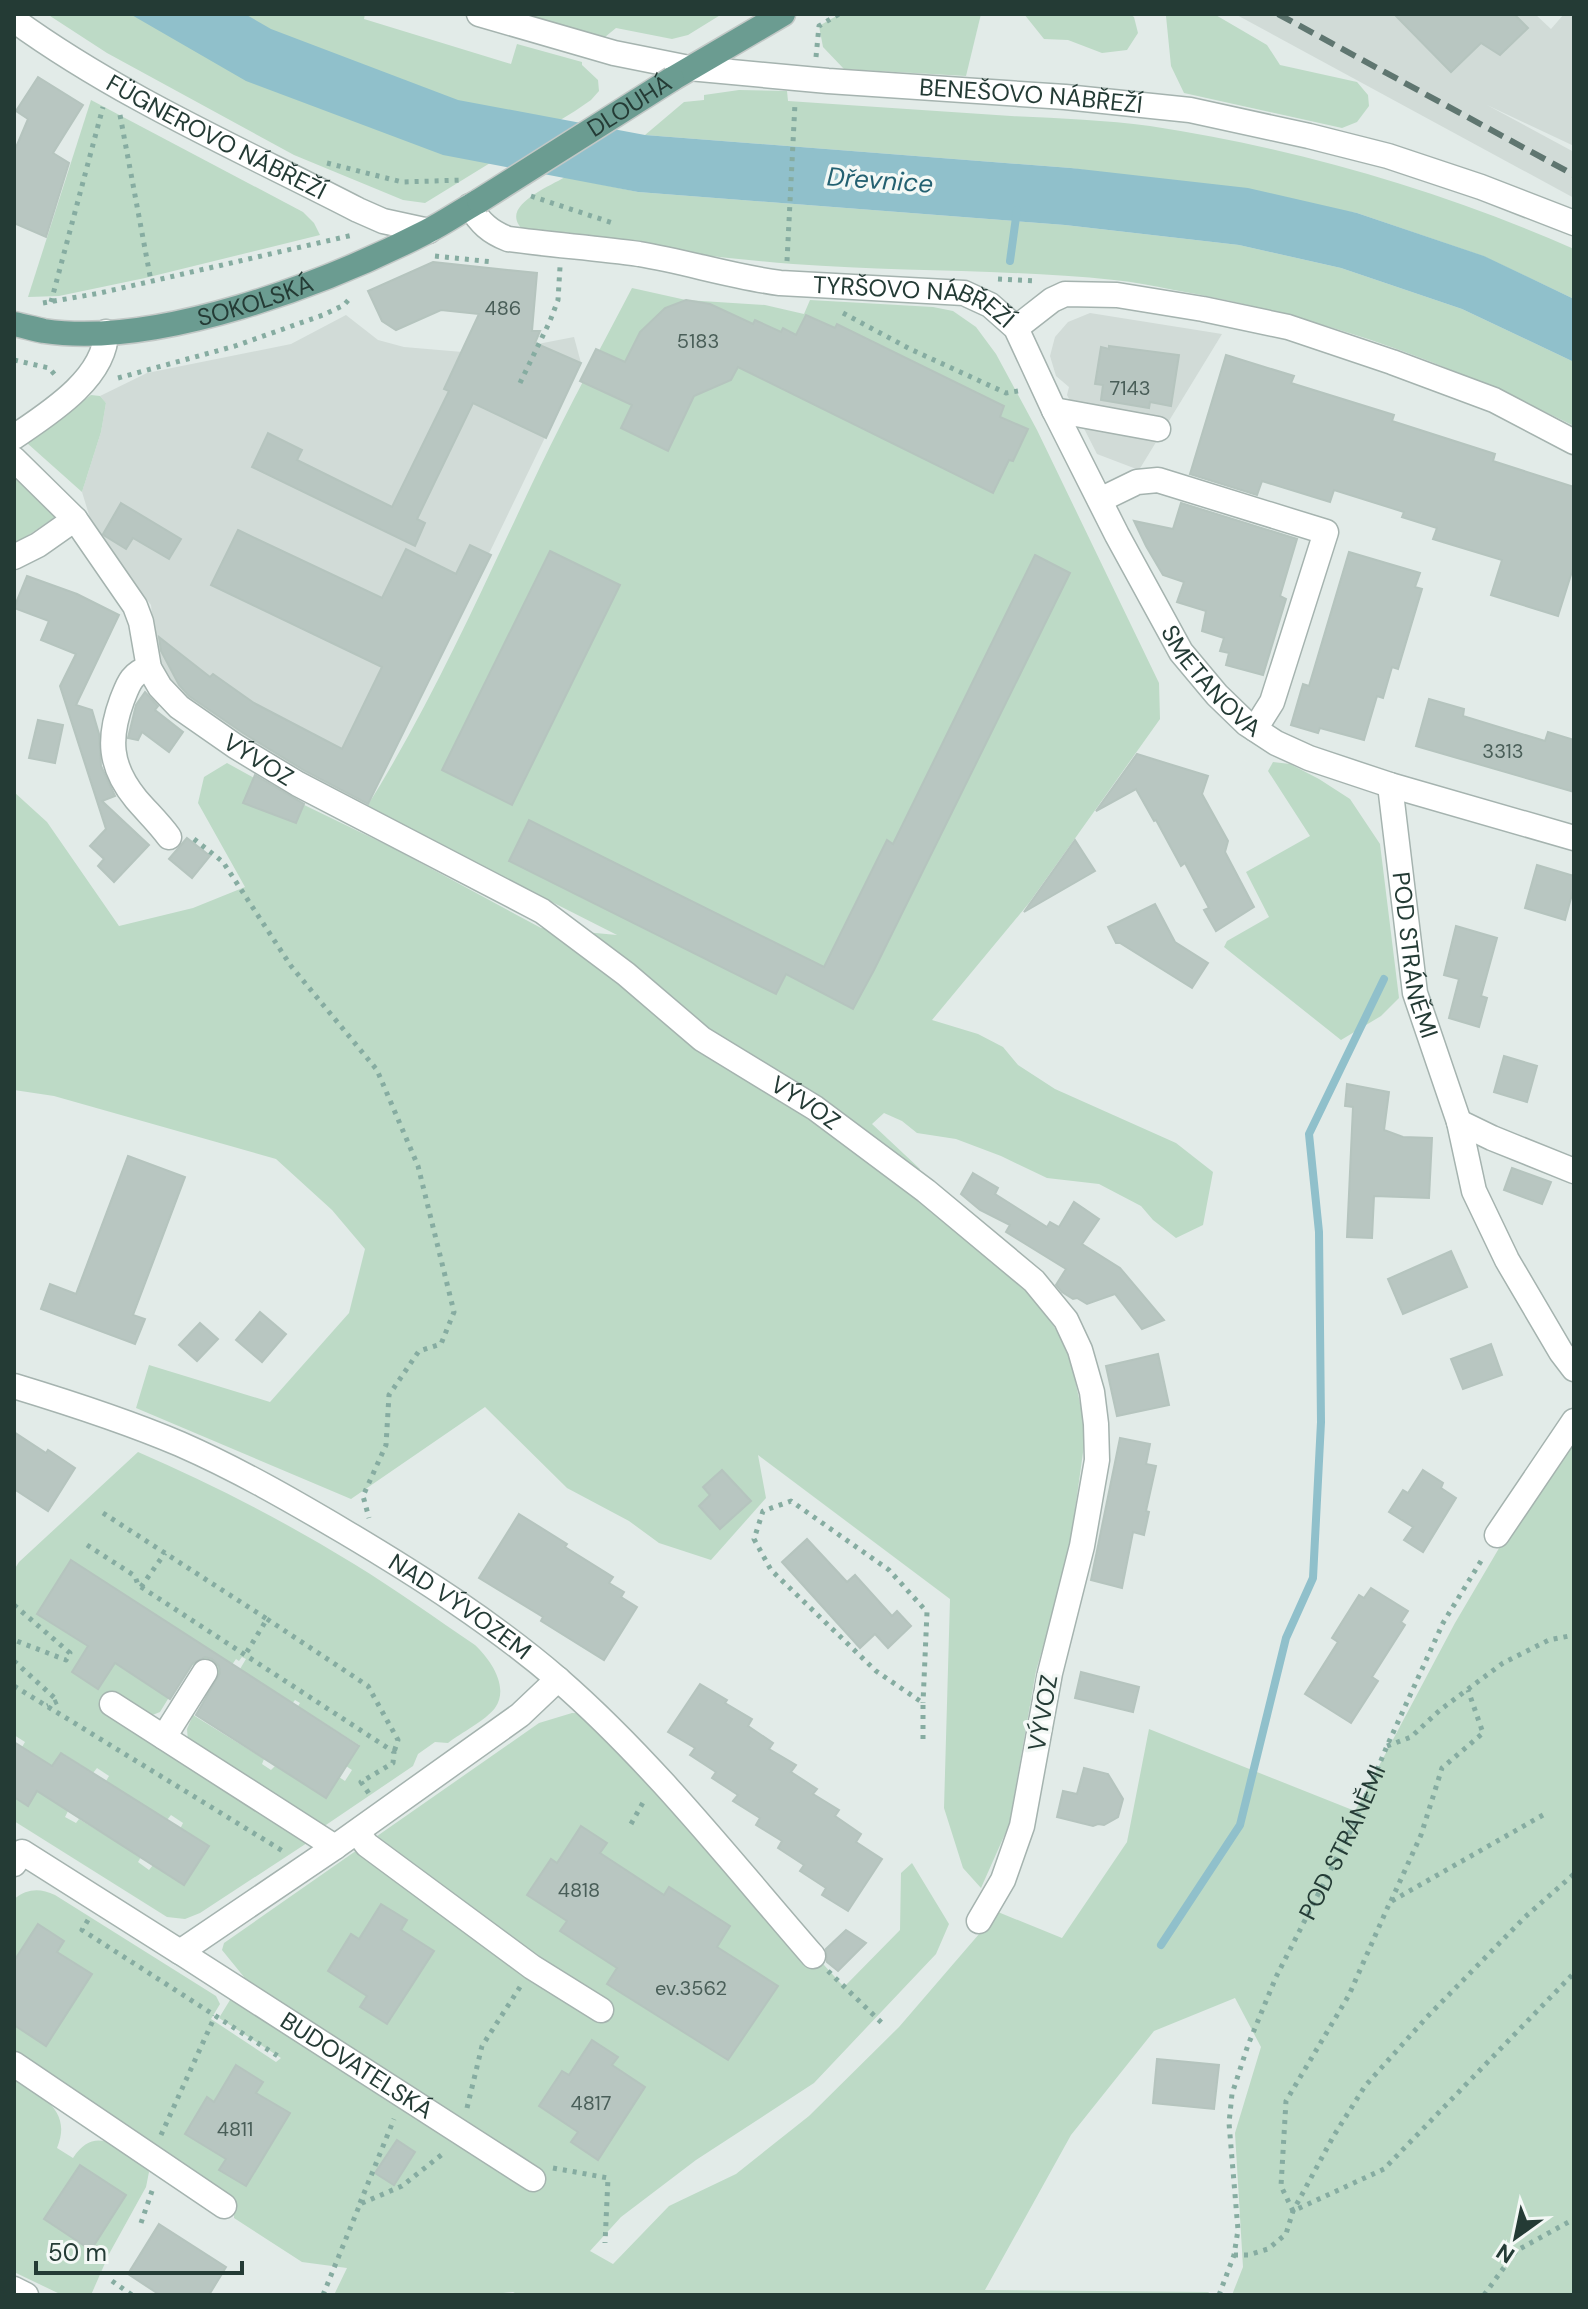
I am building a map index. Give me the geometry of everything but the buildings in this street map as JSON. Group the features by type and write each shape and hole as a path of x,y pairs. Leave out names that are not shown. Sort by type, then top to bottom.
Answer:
{"main road":[{"name":"DLOUHÁ","path":"474,204 681,73 783,14"},
{"name":"SOKOLSKÁ","path":"14,324 44,331 106,332 201,317 265,299 363,261 429,231 474,204"}],"street":[{"name":"BENEŠOVO NÁBŘEŽÍ","path":"479,14 681,73 1065,97 1190,110 1388,156 1574,223"},
{"name":"FÜGNEROVO NÁBŘEŽÍ","path":"14,20 110,94 371,216 429,231"},
{"name":"TYRŠOVO NÁBŘEŽÍ","path":"474,204 482,224 495,234 561,258 638,254 754,280 964,293 990,305 1016,328 1052,300 1065,294 1117,295 1288,327 1494,400 1574,442"},
{"name":"SMETANOVA","path":"1016,328 1054,410 1181,652 1217,695 1255,729 1309,758 1390,785 1574,838"},
{"path":"14,437 53,410 83,382 97,364 106,332"},
{"path":"1054,410 1158,429"},
{"name":"VÝVOZ","path":"14,459 75,519 135,606 149,668 160,687 179,707 298,784 542,911 626,974 702,1039 815,1108 926,1191 1034,1281 1066,1320 1080,1350 1092,1392 1097,1460 1082,1546 1050,1673 1022,1826 1003,1880 979,1921"},
{"path":"1100,500 1137,482 1158,480 1326,532 1272,702 1255,729"},
{"path":"14,557 38,545 75,519"},
{"path":"149,668 133,676 128,686 115,719 113,754 118,772 135,798 164,831"},
{"name":"POD STRÁNĚMI","path":"1390,785 1415,993 1459,1122 1474,1191 1507,1260 1574,1369"},
{"path":"1459,1122 1574,1171"},
{"name":"NAD VÝVOZEM","path":"14,1386 96,1412 180,1444 277,1492 377,1550 474,1615 558,1679 596,1714 710,1834 813,1956"},
{"path":"1497,1535 1574,1421"},
{"path":"164,1737 205,1672"},
{"path":"180,1952 357,1832 520,1715 558,1679"},
{"path":"112,1704 335,1847"},
{"path":"357,1832 367,1845 532,1967 601,2010"},
{"name":"BUDOVATELSKÁ","path":"17,1855 180,1952 533,2179"},
{"path":"14,2064 224,2206"},
{"path":"14,2289 26,2295"}],"path":[{"path":"819,26 839,14"},
{"path":"110,94 119,110 151,281"},
{"path":"36,365 100,114 110,94"},
{"path":"787,255 795,102"},
{"path":"39,303 100,293 358,233"},
{"path":"432,255 503,263"},
{"path":"546,268 561,258"},
{"path":"561,258 574,272"},
{"path":"520,383 558,300 561,258"},
{"path":"803,284 855,321 1006,393 1024,390 1016,377"},
{"path":"109,383 123,376 235,346 323,315 344,305 360,287"},
{"path":"14,360 54,371 54,384 42,394 53,410"},
{"path":"164,831 184,830 223,862 291,966 377,1070 418,1166 454,1312 441,1344 419,1351 389,1395 386,1445 363,1496 377,1550"},
{"path":"923,1703 876,1671 771,1570 754,1539 763,1511 791,1501 889,1570 927,1612 923,1739"},
{"path":"103,1513 368,1686 398,1740 394,1752"},
{"name":"POD STRÁNĚMI","path":"1219,2295 1234,2255 1238,2230 1229,2123 1232,2094 1248,2045 1276,1977 1356,1820 1443,1623 1497,1535"},
{"path":"141,1587 165,1553"},
{"path":"14,1605 70,1653 66,1660 14,1640"},
{"path":"245,1655 267,1619"},
{"path":"1387,1746 1411,1737 1440,1710 1503,1663 1549,1640 1574,1635"},
{"path":"14,1661 58,1701 46,1706"},
{"path":"14,1686 307,1866"},
{"path":"1293,2211 1281,2186 1286,2101 1349,1995 1421,1835 1442,1768 1483,1733 1468,1690"},
{"path":"1390,1902 1543,1815"},
{"path":"1234,2255 1248,2255 1268,2249 1286,2234 1293,2211 1365,2086 1427,2017 1525,1917 1574,1874"},
{"path":"78,1911 90,1918 82,1930 281,2058"},
{"path":"813,1956 885,2026"},
{"path":"1293,2211 1384,2169 1574,1973"},
{"path":"141,2223 156,2161 215,2016"},
{"path":"360,2204 403,2096"},
{"path":"533,2179 546,2167 608,2178 605,2243"},
{"path":"1484,2295 1516,2251 1574,2219"},
{"path":"112,2281 132,2295"}],"shaded area":[{"path":"1235,14 1535,14 1551,29 1564,14 1574,14 1574,146 1487,105 1574,152 1574,198"},
{"path":"1090,313 1222,334 1139,470 1097,454 1067,395 1069,387 1056,376 1050,356 1055,337 1068,322"},
{"path":"346,315 378,340 404,347 486,354 574,337 581,363 366,808 236,737 166,683 154,634 151,605 94,531 82,492 101,432 106,403 100,396 147,373 291,344"}],"green space":[{"path":"47,14 365,14 364,19 511,64 517,44 582,62 598,80 599,91 575,111 425,203 403,200 294,155 107,53"},
{"path":"511,14 722,14 688,35 672,39 616,28 605,37"},
{"path":"840,14 981,14 966,76 844,69 823,47 819,26"},
{"path":"1024,14 1129,14 1134,17 1138,33 1127,50 1102,53 1068,40 1044,39"},
{"path":"1214,14 1267,45 1280,65 1357,82 1368,95 1369,106 1357,122 1342,128 1184,93 1171,66 1166,16"},
{"path":"739,90 787,91 788,101 1150,126 1313,159 1472,208 1574,249 1574,299 1483,256 1357,213 1071,168 645,135 684,102 704,100 704,95"},
{"path":"91,100 303,212 320,235 145,278 59,296 28,297"},
{"path":"565,177 638,192 1065,225 1239,245 1341,268 1462,309 1574,362 1574,426 1478,381 1379,343 1278,312 1152,286 1034,274 793,264 528,234 519,225 516,216 519,208 535,194"},
{"path":"632,288 686,300 765,305 804,314 810,300 933,307 953,311 976,327 996,354 1037,430 1159,683 1160,719 1029,903 932,1020 978,1034 1003,1047 1018,1065 1055,1089 1176,1143 1213,1172 1203,1225 1176,1238 1141,1206 1099,1184 1047,1178 956,1139 917,1133 902,1121 884,1113 872,1124 920,1169 897,1180 1036,1296 1069,1352 1086,1431 1068,1560 1036,1671 1009,1825 981,1888 963,1868 944,1808 950,1599 758,1455 766,1498 711,1560 659,1543 629,1521 567,1488 485,1407 351,1499 136,1408 149,1365 270,1402 349,1313 365,1249 332,1210 276,1159 54,1096 14,1090 14,792 47,822 119,926 193,908 245,887 198,803 204,777 227,763 541,928 617,935 366,808 436,683 551,445"},
{"path":"91,395 100,396 106,403 101,432 82,492 27,443"},
{"path":"14,477 55,517 14,545"},
{"path":"1273,762 1290,764 1350,799 1380,844 1399,998 1381,1016 1341,1040 1224,947 1227,941 1269,917 1246,872 1310,836 1268,771"},
{"path":"1574,1437 1574,2295 1232,2295 1243,2267 1235,2133 1261,2047 1235,1998 1154,2031 1071,2135 985,2290 1209,2292 1207,2295 519,2295 513,2292 484,2295 334,2295 347,2268 302,2262 234,2218 234,2207 14,2057 14,1899 29,1891 39,1890 55,1895 216,1996 220,2004 211,2019 276,2062 281,2058 219,2018 244,1977 222,1950 224,1943 539,1723 572,1713 596,1714 844,1987 900,1930 901,1873 912,1863 949,1924 936,1954 814,2083 696,2160 621,2217 590,2251 613,2264 669,2206 736,2174 809,2116 899,2027 998,1912 1062,1938 1127,1842 1149,1729 1355,1811 1455,1623 1515,1521","holes":["237,2066 263,2082 253,2097 263,2097 290,2113 246,2186 219,2170 228,2155 212,2150 185,2134 207,2098 214,2102"]},
{"path":"138,1452 274,1518 385,1583 475,1645 492,1666 500,1691 495,1708 486,1717 448,1743 435,1742 418,1754 413,1766 320,1829 188,1741 187,1729 193,1715 264,1759 262,1764 271,1770 275,1766 326,1797 339,1777 345,1781 352,1770 346,1766 359,1745 307,1712 293,1714 300,1703 295,1700 291,1705 240,1669 246,1659 242,1657 239,1661 236,1659 220,1682 190,1663 160,1712 150,1716 307,1843 200,1913 185,1919 167,1917 14,1821 14,1797 37,1791 68,1811 65,1817 76,1823 79,1819 141,1857 138,1862 149,1870 153,1865 184,1885 180,1829 183,1823 171,1815 167,1820 106,1781 109,1776 97,1768 93,1773 62,1753 52,1766 22,1747 25,1742 14,1735 14,1570"},
{"path":"14,2077 43,2097 57,2114 61,2135 57,2148 73,2158 86,2144 107,2142 138,2160 149,2172 146,2187 109,2254 91,2295 62,2295 14,2272"}],"water":[{"name":"Dřevnice","path":"130,14 245,14 271,29 458,100 645,135 1071,168 1248,188 1357,213 1484,256 1574,299 1574,362 1462,309 1341,268 1239,245 1065,225 638,192 443,155 246,81"}],"waterway":[{"path":"1010,261 1017,210"},
{"path":"1161,1945 1240,1825 1286,1638 1313,1578 1321,1422 1319,1232 1309,1134 1384,979"}],"railway":[{"path":"1278,14 1574,175"}]}
